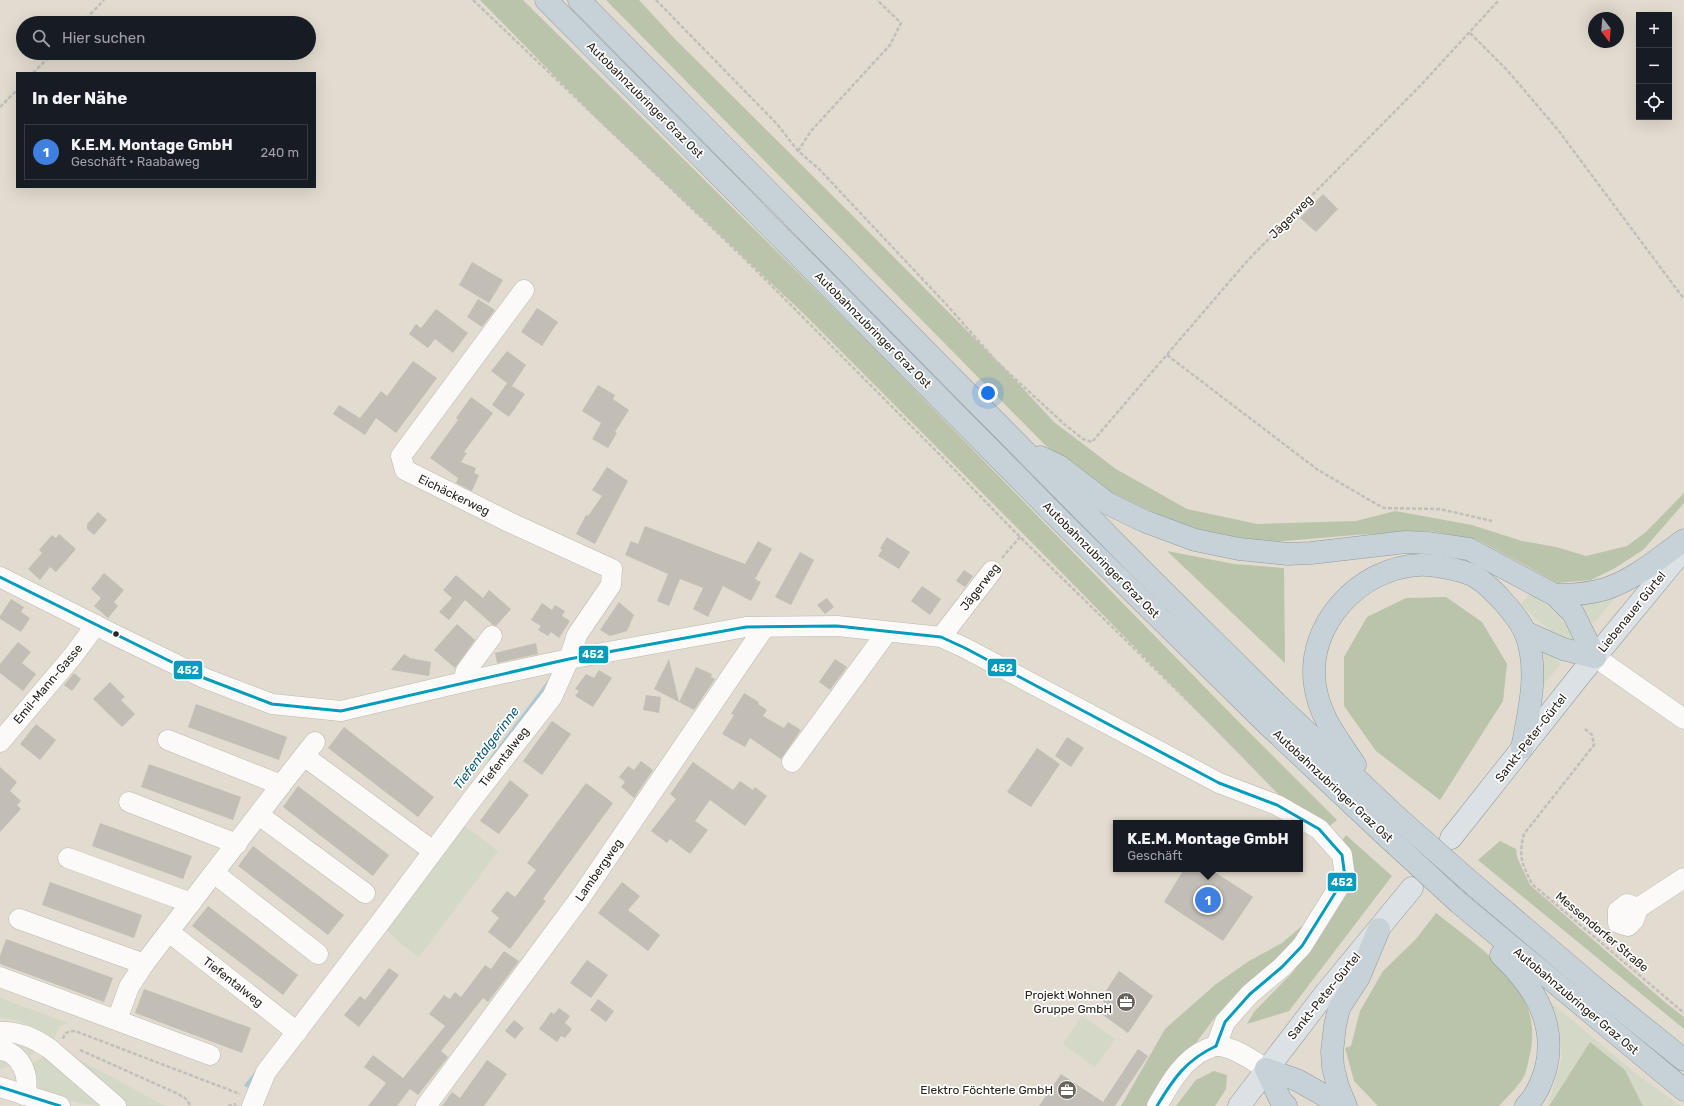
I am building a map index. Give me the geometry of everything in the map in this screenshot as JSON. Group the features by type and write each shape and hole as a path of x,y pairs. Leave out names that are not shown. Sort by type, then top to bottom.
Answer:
{"highway":[{"name":"Autobahnzubringer Graz Ost","path":"546,0 1074,534 1266,724 1384,834 1484,924 1684,1090"},
{"name":"Autobahnzubringer Graz Ost","path":"579,0 1020,447 1276,702 1397,817 1474,885 1601,993 1684,1060"},
{"path":"1020,447 1059,466 1107,502 1144,521 1195,540 1239,549 1288,554 1311,553 1406,542 1469,549 1555,594 1573,613 1596,657"},
{"path":"1555,594 1571,595 1605,589 1635,575 1684,540"},
{"path":"1372,792 1323,717 1315,685 1315,652 1325,625 1344,599 1368,580 1396,569 1419,565 1452,570 1473,576 1495,594 1510,609 1525,632 1531,654 1532,676 1530,707 1522,748"},
{"path":"1525,632 1563,649 1596,657"},
{"path":"1484,924 1500,953 1518,971 1533,993 1543,1014 1548,1031 1548,1057 1542,1081 1526,1106"},
{"path":"1344,1106 1333,1067 1332,1052 1334,1026 1339,1008 1359,977 1380,929"},
{"path":"1266,1069 1297,1080 1344,1106"},
{"path":"1266,1069 1281,1100 1286,1106"}],"main road":[{"name":"Liebenauer Gürtel","path":"1596,657 1684,549"},
{"name":"Sankt-Peter-Gürtel","path":"1452,838 1522,748 1596,657"},
{"name":"Sankt-Peter-Gürtel","path":"1239,1106 1324,995 1380,929 1412,888"}],"street":[{"name":"Eichäckerweg","path":"524,290 401,456 405,470 509,522 612,569 612,585 577,635 569,659"},
{"name":"Jägerweg","path":"941,637 992,571"},
{"path":"0,577 204,678 272,704 341,712 463,682 569,659 746,627 837,626 941,637 965,648 1218,783 1283,808 1319,829 1342,855 1345,877 1302,946 1282,967 1250,994 1225,1022 1216,1046"},
{"name":"Emil-Mann-Gasse","path":"0,742 96,625"},
{"name":"Lambergweg","path":"426,1106 580,898 764,628"},
{"path":"792,762 887,632"},
{"path":"463,682 466,671 492,636"},
{"path":"1596,657 1684,720"},
{"name":"Tiefentalweg","path":"253,1103 266,1072 433,851 552,697 569,659"},
{"path":"168,740 280,785"},
{"path":"117,1020 130,987 144,964 237,844 280,785 310,749 433,851"},
{"path":"129,802 237,844"},
{"path":"259,814 364,893"},
{"path":"68,858 190,903"},
{"path":"214,873 318,954"},
{"path":"1638,908 1684,878"},
{"path":"19,919 144,964"},
{"name":"Tiefentalweg","path":"168,932 297,1032"},
{"path":"0,977 210,1055"},
{"path":"0,1032 17,1033 39,1041 50,1048 116,1106"},
{"path":"1157,1106 1173,1078 1181,1069 1199,1054 1216,1046 1229,1049 1248,1057 1266,1069"},
{"path":"0,1050 6,1050 14,1054 22,1065 27,1088 24,1095"},
{"path":"0,1087 60,1106"}],"path":[{"path":"89,16 104,0"},
{"path":"473,0 744,259 1020,537 1281,792 1283,808"},
{"path":"656,0 777,124 798,151 811,131 890,45 901,23 877,0"},
{"name":"Jägerweg","path":"798,151 819,169 946,304 997,362 1064,424 1083,439 1092,442 1248,260 1470,33 1499,0"},
{"path":"1470,33 1508,71 1558,130 1684,299"},
{"path":"34,72 46,60"},
{"path":"0,107 16,91"},
{"path":"1167,356 1318,470 1378,505 1384,508 1440,509 1492,521"},
{"name":"Jägerweg","path":"992,571 1020,537"},
{"name":"Messendorfer Straße","path":"1585,729 1592,735 1594,745 1524,834 1520,857 1532,884 1684,1013"},
{"path":"62,1042 65,1034 75,1031 253,1103"},
{"path":"76,1048 176,1093 184,1098 191,1106"}],"green space":[{"path":"480,0 523,0 859,333 1231,714 1337,820 1327,828 1283,799 1072,583 803,313 596,118"},
{"path":"606,0 639,0 675,39 1003,367 1054,422 1116,469 1187,509 1257,524 1356,521 1395,511 1472,525 1522,541 1556,547 1586,556 1627,546 1646,532 1684,493 1684,503 1643,550 1615,568 1591,580 1558,583 1478,540 1430,531 1355,535 1262,543 1191,530 1106,490 1045,445"},
{"path":"1167,551 1234,564 1284,568 1285,663"},
{"path":"1531,594 1544,603 1562,620 1571,634 1574,642 1572,644 1551,632 1520,604"},
{"path":"1617,595 1594,623 1589,621 1578,600"},
{"path":"1446,597 1482,622 1507,664 1503,701 1440,800 1376,751 1344,706 1344,657 1367,617 1406,598"},
{"path":"1540,646 1560,663 1560,665 1540,689"},
{"path":"462,824 498,851 419,957 400,943 383,926"},
{"path":"1346,835 1392,876 1289,1011 1247,1024 1254,1012 1293,972 1351,882 1342,841"},
{"path":"1500,841 1516,849 1517,857 1530,885 1684,1017 1684,1029 1478,860"},
{"path":"1317,913 1298,950 1250,985 1216,1016 1149,1106 1121,1106 1165,1029 1216,984 1249,961 1282,943"},
{"path":"1436,913 1472,941 1506,972 1519,989 1528,1009 1532,1030 1530,1054 1526,1070 1518,1085 1499,1106 1378,1106 1354,1081 1345,1048 1351,1046 1360,1011 1383,971 1416,939"},
{"path":"0,998 68,1023 60,1026 52,1043 40,1033 22,1022 0,1018"},
{"path":"1548,1000 1634,1072 1680,1106 1643,1106 1625,1070 1590,1042 1548,1106 1562,1057 1561,1045"},
{"path":"1082,1016 1115,1039 1095,1067 1063,1044"},
{"path":"8,1041 19,1042 39,1050 29,1056 25,1049 7,1043"},
{"path":"1590,1042 1625,1070 1643,1106 1549,1106"},
{"path":"61,1050 165,1106 127,1106 59,1051"},
{"path":"47,1055 108,1106 92,1105 61,1099 44,1092 39,1088 32,1073 31,1064"},
{"path":"0,1056 13,1065 0,1069"},
{"path":"1214,1071 1227,1075 1226,1089 1215,1106 1176,1106 1196,1080"}],"building":[{"path":"1323,194 1338,209 1316,232 1300,218"},
{"path":"472,262 503,280 489,303 459,285"},
{"path":"478,299 495,310 482,327 467,317"},
{"path":"537,308 558,322 542,346 521,332"},
{"path":"436,309 468,333 453,353 435,339 428,348 409,334 416,324 421,328"},
{"path":"507,351 526,365 512,386 525,394 509,417 492,405 507,383 491,371"},
{"path":"413,361 437,378 396,433 376,418 365,435 333,414 339,405 360,418 381,391 387,396"},
{"path":"598,385 615,395 613,399 629,410 615,432 617,433 608,448 592,439 601,423 582,411"},
{"path":"471,397 493,413 464,452 467,453 461,462 476,468 474,473 479,475 472,491 456,483 458,478 430,458 458,420 456,418"},
{"path":"607,467 628,481 595,544 576,534 586,515 588,516 602,496 592,490"},
{"path":"98,512 107,520 94,535 87,529 87,524"},
{"path":"645,526 745,564 758,541 772,549 755,579 761,582 751,601 723,586 708,617 693,609 703,588 680,579 669,606 657,601 668,574 625,555 631,541 638,544"},
{"path":"59,534 76,549 56,572 50,567 40,580 28,569 42,553 39,550 52,535 56,538"},
{"path":"887,537 910,552 899,569 878,556 882,550 880,548"},
{"path":"800,552 814,560 791,605 775,597"},
{"path":"964,570 973,576 965,587 956,581"},
{"path":"104,573 124,590 114,602 118,606 108,618 94,606 101,598 91,589"},
{"path":"456,575 483,598 489,590 511,609 496,626 465,600 449,620 439,612 452,598 443,590"},
{"path":"922,586 941,599 930,615 911,601"},
{"path":"827,598 834,607 825,614 817,605"},
{"path":"11,599 24,607 21,612 30,618 21,632 0,619 0,616"},
{"path":"619,602 634,615 627,631 610,636 600,630"},
{"path":"542,603 552,610 555,605 565,611 562,616 570,621 559,638 551,632 548,636 538,630 541,626 531,620"},
{"path":"457,624 475,640 455,668 434,650"},
{"path":"18,642 31,652 22,663 36,674 23,691 0,673 0,664"},
{"path":"536,643 538,654 497,663 495,653"},
{"path":"404,654 410,658 431,662 429,676 391,670"},
{"path":"669,659 679,702 696,667 712,674 711,677 715,679 694,710 654,689"},
{"path":"835,659 847,667 830,690 819,682"},
{"path":"599,670 612,678 593,707 575,696 579,691 575,689 586,674 594,678"},
{"path":"74,673 81,679 72,691 64,685"},
{"path":"110,682 125,697 121,700 135,714 122,727 93,699"},
{"path":"744,693 759,702 758,704 767,710 763,716 784,728 788,722 801,730 781,759 750,738 745,747 722,734 734,715 731,714"},
{"path":"646,695 661,697 659,713 643,710"},
{"path":"196,704 287,737 279,760 188,727"},
{"path":"552,721 571,734 542,775 523,761"},
{"path":"36,724 56,740 40,760 20,744"},
{"path":"344,727 434,797 418,817 328,748"},
{"path":"1067,737 1084,748 1071,767 1055,756"},
{"path":"1037,748 1060,764 1031,807 1007,792"},
{"path":"641,761 653,770 634,798 621,787 625,782 619,777 628,766 634,770"},
{"path":"693,762 733,790 740,781 753,790 755,787 767,796 745,826 710,800 695,821 708,830 690,854 670,839 667,843 651,831 676,799 670,794"},
{"path":"149,764 241,797 233,820 141,787"},
{"path":"0,767 17,782 10,791 21,801 17,805 21,809 0,832"},
{"path":"510,780 529,795 499,834 480,821"},
{"path":"586,783 613,803 543,899 546,901 510,949 488,932 499,918 491,911 507,891 515,897 536,870 527,863"},
{"path":"298,786 389,855 373,876 283,807"},
{"path":"100,823 192,856 183,879 92,846"},
{"path":"253,846 344,915 328,935 238,866"},
{"path":"1182,872 1215,872 1253,897 1223,941 1164,902"},
{"path":"50,882 142,915 134,938 42,905"},
{"path":"622,882 640,896 628,910 660,935 648,951 598,913"},
{"path":"208,906 298,975 283,995 192,926"},
{"path":"6,939 113,978 104,1002 0,964 0,956"},
{"path":"504,951 519,961 488,1002 483,998 441,1051 448,1057 418,1095 410,1089 397,1106 368,1106 386,1083 364,1067 373,1055 403,1078 445,1026 429,1014 444,995 450,999 455,992 461,997 485,965 491,969"},
{"path":"587,960 608,975 591,998 570,983"},
{"path":"389,968 399,975 359,1027 344,1015 360,996 365,1000"},
{"name":"Projekt Wohnen Gruppe GmbH","path":"1119,971 1153,996 1128,1033 1100,1013 1106,1006 1101,998"},
{"path":"144,989 251,1028 242,1053 135,1013"},
{"path":"598,999 614,1011 606,1022 590,1010"},
{"path":"559,1008 570,1016 565,1023 572,1029 565,1038 561,1036 557,1042 539,1029 551,1012 554,1014"},
{"path":"514,1020 524,1028 515,1039 505,1031"},
{"path":"1138,1049 1148,1056 1115,1106 1039,1106 1061,1074 1103,1102"},
{"path":"487,1060 507,1074 484,1106 442,1106 452,1092 460,1098"}],"waterway":[{"name":"Tiefentalgerinne","path":"491,760 550,681"},
{"name":"Tiefentalgerinne","path":"247,1085 256,1074"}],"transit line":[{"name":"452","path":"0,577 204,678 272,704 341,711 569,659 746,627 837,626 941,637 965,648 1219,783 1277,805 1319,829 1342,855 1345,877 1302,946 1282,967 1250,994 1225,1022 1216,1046"},
{"name":"452","path":"1157,1106 1181,1071 1196,1057 1216,1046"},
{"name":"452","path":"0,1087 60,1106"}],"place":[{"name":"K.E.M. Montage GmbH","path":"1208,900"},
{"name":"Projekt Wohnen Gruppe GmbH","path":"1126,1002"},
{"name":"Elektro Föchterle GmbH","path":"1067,1090"}]}
